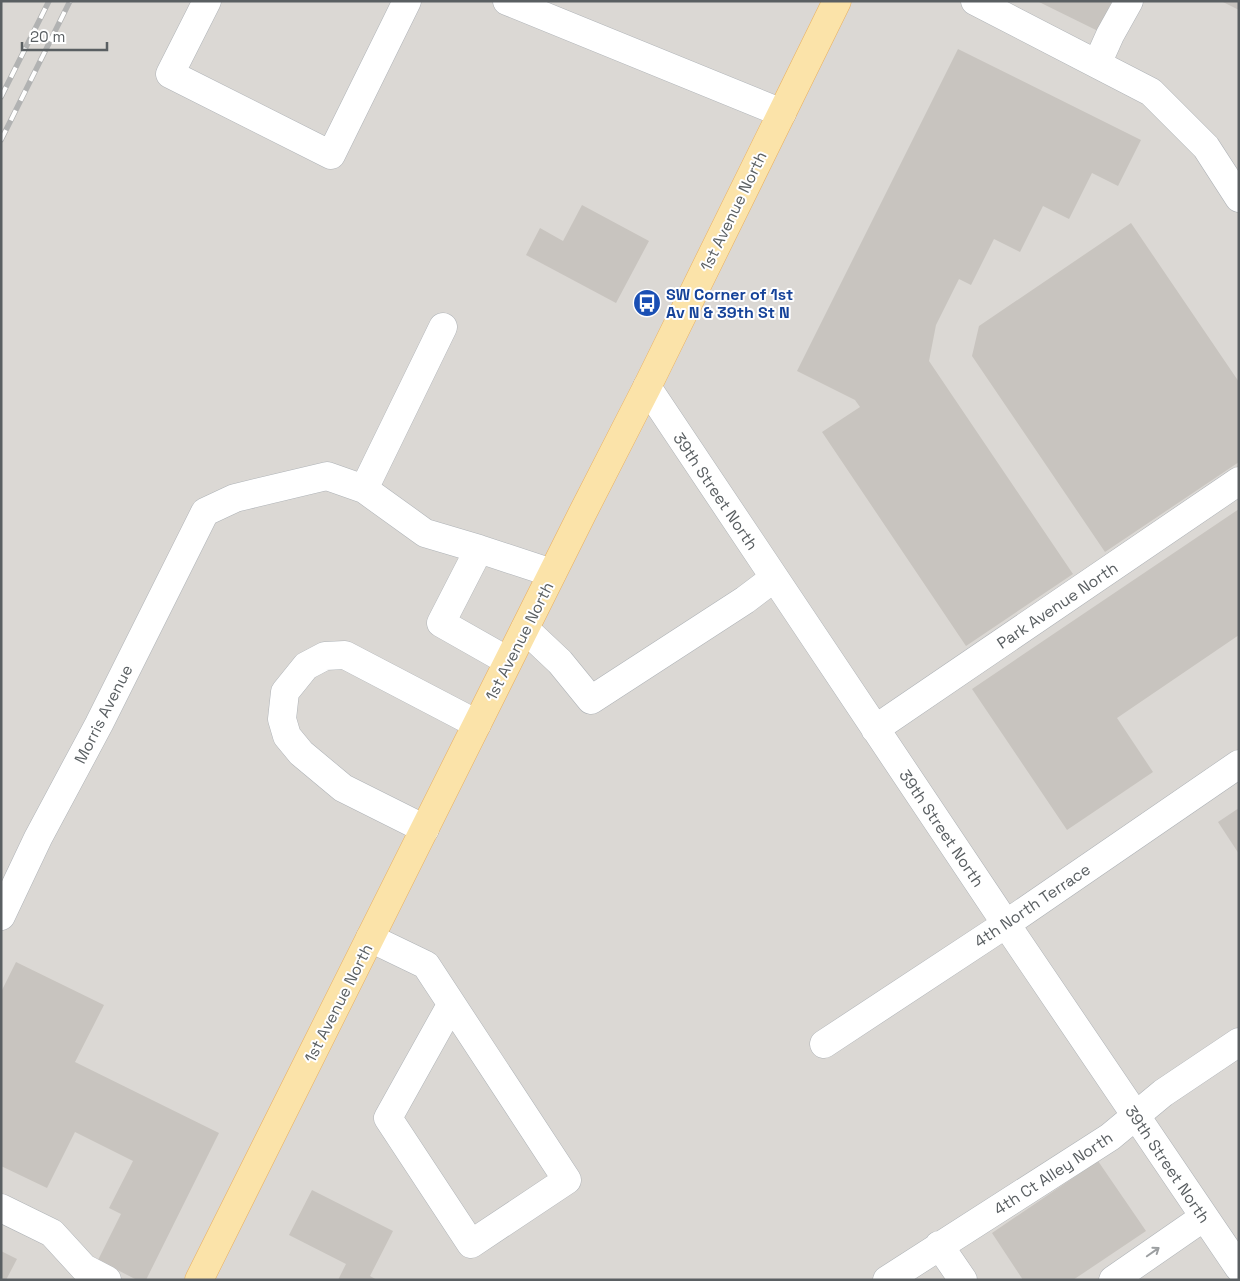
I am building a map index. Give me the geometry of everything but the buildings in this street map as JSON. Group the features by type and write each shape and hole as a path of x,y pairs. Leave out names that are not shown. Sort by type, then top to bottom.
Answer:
{"main road":[{"name":"1st Avenue North","path":"199,1280 838,1"}],"street":[{"path":"207,1 170,74 331,155 407,1"},
{"path":"507,1 782,113"},
{"path":"976,1 1151,92 1206,147 1239,198"},
{"path":"1097,64 1110,35 1129,1"},
{"path":"443,327 364,489 425,532 552,573"},
{"name":"39th Street North","path":"646,387 1239,1268"},
{"name":"Morris Avenue","path":"1,916 38,838 99,724 205,512 235,498 327,476 364,489"},
{"name":"Park Avenue North","path":"875,729 1239,481"},
{"path":"478,549 442,623 508,661"},
{"path":"525,629 560,662 591,700 745,600 774,578"},
{"path":"424,830 343,788 301,753 287,736 282,719 285,692 306,666 325,656 345,655 477,724"},
{"name":"4th North Terrace","path":"824,1044 1006,924 1239,764"},
{"path":"370,938 426,965 567,1180 471,1244 388,1118 451,1004"},
{"name":"4th Ct Alley North","path":"887,1280 1110,1136 1164,1093 1239,1042"},
{"path":"1,1208 52,1233 84,1268 107,1280"},
{"path":"1113,1280 1204,1217"},
{"path":"939,1246 963,1280"}],"shaded area":[{"path":"1,1 1239,1 1239,1280 1,1280"}],"railway":[{"path":"1,97 49,1"},
{"path":"1,140 70,1"}],"place":[{"name":"SW Corner of 1st Av N & 39th St N","path":"647,303"}]}
